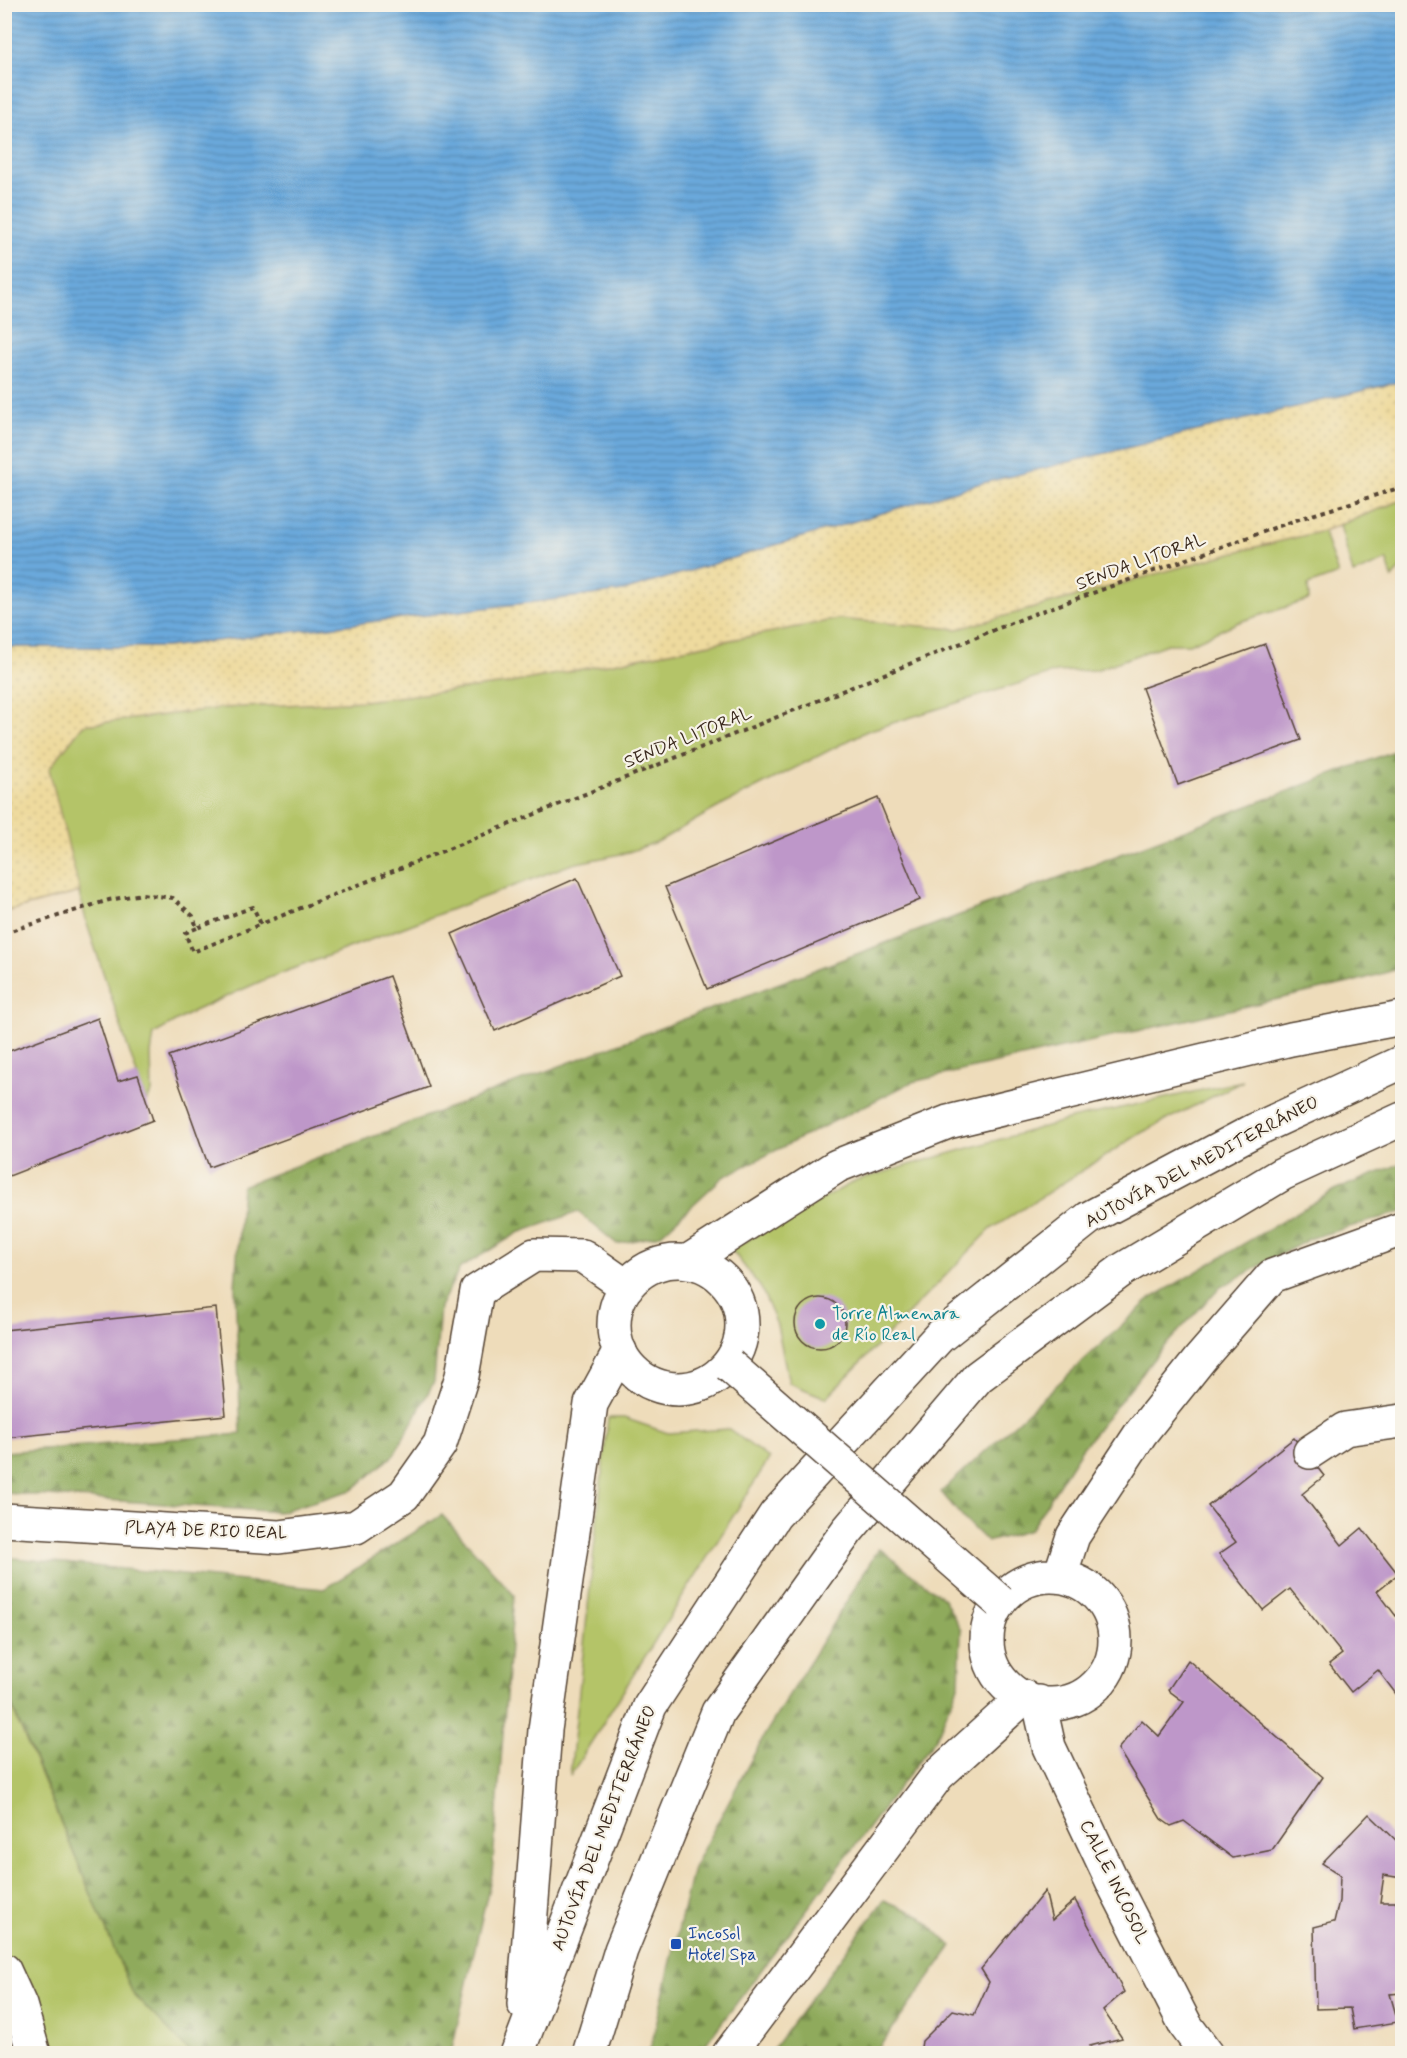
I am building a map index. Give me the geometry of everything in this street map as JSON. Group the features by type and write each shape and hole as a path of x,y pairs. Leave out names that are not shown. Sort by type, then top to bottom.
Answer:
{"main road":[{"path":"687,1262 837,1166 948,1122 1291,1040 1402,1018"},
{"name":"AUTOVÍA DEL MEDITERRÁNEO","path":"520,2045 650,1706 775,1515 939,1337 1089,1218 1255,1130 1402,1062"},
{"path":"589,2054 621,1950 718,1712 847,1531 978,1377 1122,1270 1282,1174 1402,1119"},
{"path":"1060,1576 1073,1536 1142,1433 1200,1359 1272,1276 1402,1229"},
{"name":"PLAYA DE RIO REAL","path":"4,1520 279,1537 356,1527 404,1495 440,1443 462,1376 477,1291 534,1255 583,1256 627,1287"},
{"path":"670,1262 687,1262 705,1267 722,1277 734,1292 741,1310 742,1329 738,1348 729,1365 713,1379 692,1387 670,1389 649,1382 631,1369 620,1351 614,1329 617,1307 627,1287 639,1275 653,1266 670,1262"},
{"path":"520,2045 546,1718 591,1404 620,1351"},
{"path":"729,1365 1000,1602"},
{"path":"1310,1452 1345,1429 1402,1421"},
{"path":"1043,1576 1060,1576 1079,1582 1096,1593 1108,1610 1114,1629 1114,1649 1108,1669 1096,1686 1078,1697 1059,1703 1031,1700 1008,1687 996,1672 989,1655 987,1637 991,1619 1000,1602 1011,1590 1026,1581 1043,1576"},
{"path":"729,2054 938,1775 1031,1700"},
{"name":"CALLE INCOSOL","path":"1031,1700 1049,1747 1115,1887 1186,2026 1207,2054"},
{"path":"4,1970 20,2005 34,2054"}],"path":[{"name":"SENDA LITORAL","path":"197,928 185,933 194,952 1034,614 1299,519 1402,487"},
{"path":"4,933 109,900 142,894 172,898 193,916 197,928 253,907 261,924"}],"green space":[{"path":"1402,500 1402,566 1392,578 1387,560 1353,574 1340,525"},
{"path":"1323,531 1338,574 1308,585 1309,600 1239,622 1189,644 1167,644 1096,670 1056,672 867,731 715,809 659,841 626,853 572,864 266,979 194,1011 154,1034 151,1054 152,1092 146,1102 87,924 48,769 83,725 221,708 363,701 505,684 838,619 958,629 1235,552"},
{"path":"1402,748 1402,968 1349,983 912,1082 723,1177 660,1235 617,1244 578,1212 518,1233 460,1268 440,1307 434,1382 394,1455 352,1490 279,1512 5,1493 5,1452 241,1434 235,1287 242,1186"},
{"path":"1243,1081 1141,1133 991,1229 826,1398 789,1383 777,1325 761,1288 731,1249 857,1180 1071,1119"},
{"path":"1402,1163 1402,1212 1311,1238 1219,1288 1159,1352 1081,1450 1030,1530 987,1542 941,1492 1150,1299 1335,1190"},
{"path":"608,1418 624,1418 668,1433 729,1429 769,1459 570,1776"},
{"path":"442,1515 514,1595 492,1874 451,2053 191,2053 133,1994 5,1689 5,1557 324,1589"},
{"path":"879,1548 944,1599 961,1630 959,1684 936,1738 699,2053 647,2053 651,2046 693,1868 765,1734"},
{"path":"4,1689 133,1993 191,2053 5,2053"},
{"path":"884,1900 919,1915 952,1946 875,2053 770,2053"}],"sand":[{"path":"1402,381 1402,500 1323,531 1235,552 958,629 838,619 505,684 363,701 221,708 83,725 49,769 80,892 5,912 5,647 166,647 623,591 978,484"}],"water":[{"path":"4,5 1402,5 1402,381 978,484 623,591 166,647 5,647"}],"building":[{"path":"1265,644 1301,740 1178,785 1142,688"},
{"path":"878,798 920,900 707,989 665,887"},
{"path":"577,878 620,976 495,1031 452,934"},
{"path":"389,976 429,1087 209,1167 169,1056"},
{"path":"98,1018 118,1081 138,1075 153,1120 4,1178 4,1053"},
{"name":"Torre Almenara de Río Real","path":"820,1298 838,1305 845,1323 838,1341 820,1348 802,1341 795,1323 802,1305"},
{"path":"216,1308 226,1415 4,1438 4,1330"},
{"path":"1294,1438 1324,1476 1302,1494 1342,1545 1362,1528 1398,1574 1377,1591 1402,1624 1402,1702 1378,1670 1351,1692 1329,1664 1342,1654 1290,1589 1263,1610 1219,1554 1236,1542 1208,1506"},
{"path":"1188,1660 1323,1777 1272,1850 1233,1858 1184,1821 1171,1826 1161,1819 1118,1749 1142,1720 1159,1736 1184,1702 1168,1690"},
{"path":"1369,1814 1402,1846 1402,1878 1384,1875 1380,1902 1402,1902 1402,1993 1390,1994 1398,2022 1354,2029 1350,2008 1316,2009 1314,1927 1334,1922 1339,1901 1340,1875 1322,1863"},
{"path":"1045,1891 1052,1920 1075,1900 1124,1992 1103,2010 1122,2038 1090,2046 1096,2054 920,2054 922,2041 953,2010 974,2015 989,1982 981,1969"}],"place":[{"name":"Torre Almenara de Río Real","path":"820,1324"},
{"name":"Incosol Hotel Spa","path":"676,1944"}]}
